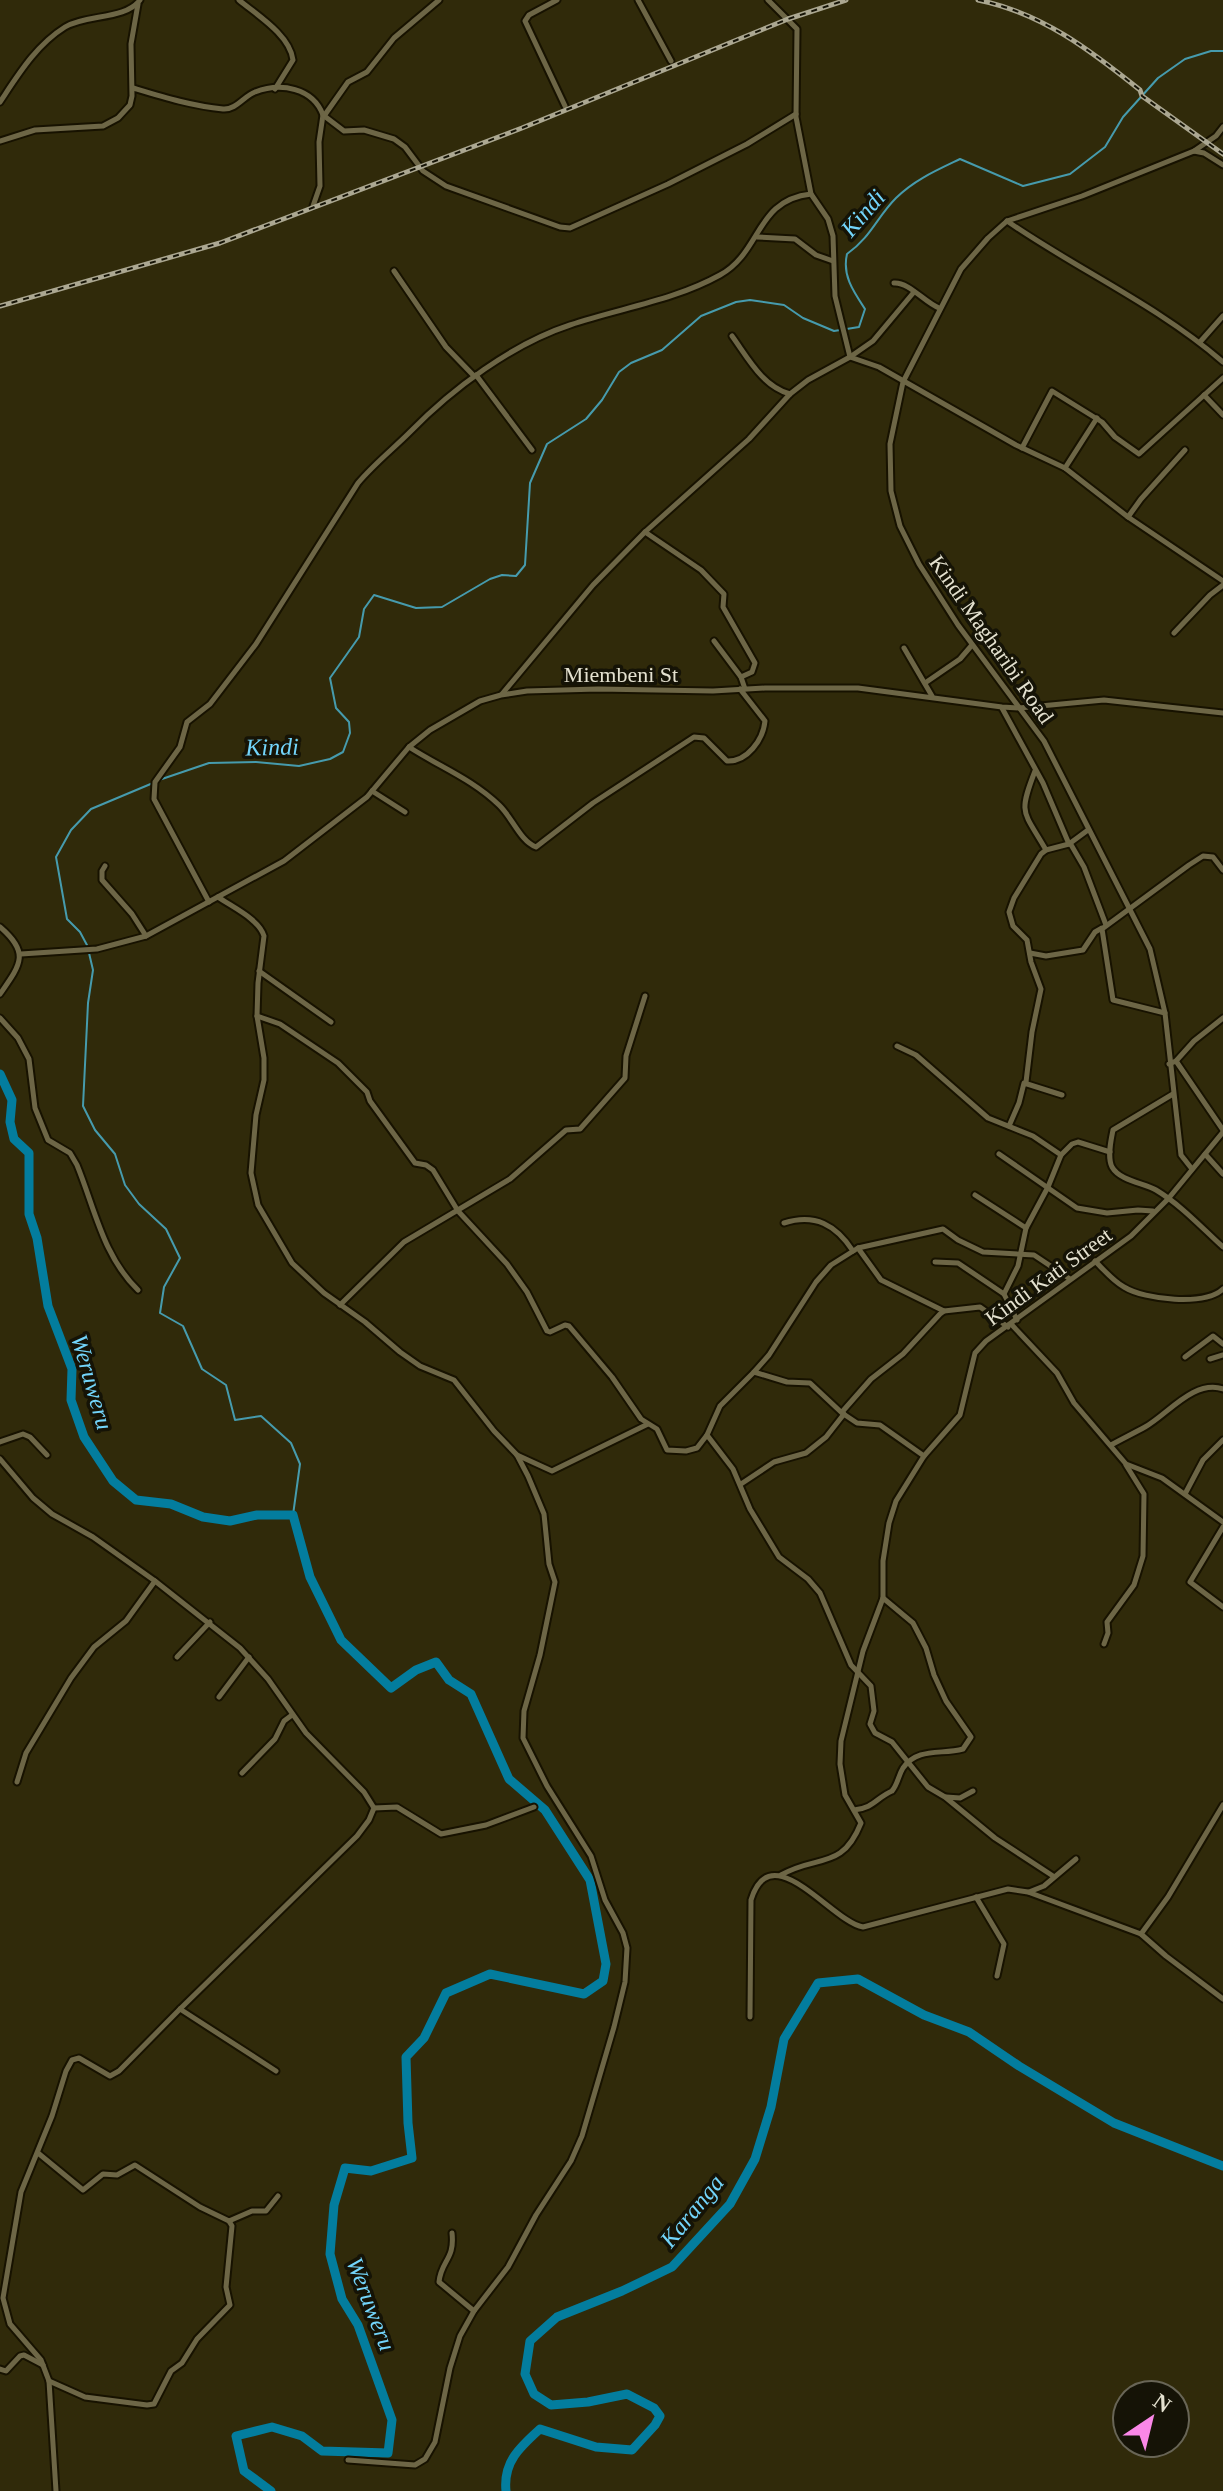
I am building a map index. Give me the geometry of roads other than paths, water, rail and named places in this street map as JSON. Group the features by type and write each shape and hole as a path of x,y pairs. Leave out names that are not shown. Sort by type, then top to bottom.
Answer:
{"street":[{"path":"239,0 279,35 291,51 293,60 275,89"},
{"path":"313,206 320,186 318,157 324,116 348,82 367,72 394,38 439,0"},
{"path":"557,0 529,15 525,21 565,106"},
{"path":"638,0 671,61"},
{"path":"768,0 797,29 796,114 811,194 828,219 834,243 837,307 850,357"},
{"path":"0,141 35,130 109,124 130,105 133,88 131,44 139,2"},
{"path":"0,102 19,71 65,27 97,16 118,14 139,2"},
{"path":"133,88 195,107 226,109 253,92 297,90 312,95 324,116 344,131 364,130 394,139 405,147 423,171 451,188 570,228 594,220 668,184 747,144 796,114"},
{"name":"Kindi Magharibi Road","path":"1192,1169 1181,1155 1165,1013 1155,963 1131,908 1044,741 972,645 919,564 894,510 890,444 903,382 961,269 988,238 1007,221 1082,196 1194,151 1221,129"},
{"path":"1194,151 1207,154 1223,165"},
{"path":"209,902 154,799 155,782 180,747 190,718 210,704 256,644 371,467 435,405 475,376 560,328 649,303 718,276 735,265 777,205 811,194"},
{"path":"1007,221 1120,289 1200,342 1223,362"},
{"path":"756,237 795,239 816,255 833,261"},
{"path":"394,271 446,347 475,376 532,450"},
{"path":"894,283 902,283 924,301 939,308"},
{"path":"501,695 593,585 645,532 749,439 790,394 873,341 914,292"},
{"path":"1200,342 1223,316"},
{"path":"732,336 772,387 790,394"},
{"path":"850,357 879,367 1022,448 1065,468 1128,517 1223,583 1174,633"},
{"path":"1022,448 1052,391 1097,418 1139,454 1223,378"},
{"path":"1204,395 1223,415"},
{"path":"1065,468 1097,418"},
{"path":"1128,517 1185,450"},
{"path":"645,532 701,570 724,594 723,607 755,663 752,672 741,677"},
{"path":"409,747 475,783 509,815 529,844 536,847 593,803 694,737 704,738 727,761 736,761 758,744 765,721 742,689 741,677 714,641"},
{"path":"925,683 960,659 972,645"},
{"path":"904,648 933,696"},
{"name":"Miembeni St","path":"21,954 97,949 146,936 284,861 372,791 409,747 430,730 469,707 501,695 598,689 858,688 1002,707 1104,700 1223,713"},
{"path":"1002,707 1084,867 1104,927 1113,1000 1165,1013"},
{"path":"1035,770 1023,811 1046,850"},
{"path":"372,791 405,812"},
{"path":"1009,1126 1019,1103 1021,1087 1026,1082 1041,989 1027,940 1013,926 1009,912 1014,898 1046,850 1070,843 1088,830"},
{"path":"1030,953 1046,956 1078,952 1085,948 1095,932 1203,856 1213,857 1223,870"},
{"path":"105,866 102,880 132,914 146,936"},
{"path":"218,897 262,929 257,1016 264,1080 256,1115 251,1173 254,1192 269,1227 292,1263 324,1293 420,1366 454,1380 517,1455 544,1514 548,1560 555,1582 524,1711 523,1738 547,1786 591,1856 605,1900 626,1942 625,1982 582,2136 571,2161 536,2215 508,2267 474,2311 456,2345 435,2442 425,2459 415,2465 348,2460"},
{"path":"0,927 17,944 21,954 13,975 0,994"},
{"path":"259,971 331,1022"},
{"path":"340,1305 392,1251 427,1226 510,1179 566,1130 580,1129 623,1080 626,1056 645,996"},
{"path":"257,1016 280,1024 310,1043 338,1063 364,1089 415,1163 433,1170 458,1211 519,1280 547,1331 569,1326 612,1377 636,1412 661,1434 667,1450 693,1450 707,1435 720,1406 769,1355 824,1272 856,1250 943,1229 983,1252 1021,1252 1042,1258 1070,1279"},
{"path":"0,1018 18,1038 29,1059 35,1108 48,1140 70,1153 106,1247 121,1272 138,1290"},
{"path":"1169,1064 1223,1018"},
{"path":"897,1046 916,1055 982,1114 1042,1140 1061,1155"},
{"path":"1176,1061 1223,1131"},
{"path":"1026,1082 1062,1095"},
{"path":"1173,1094 1116,1127 1110,1152 1115,1171 1155,1189 1223,1247"},
{"name":"Kindi Kati Street","path":"854,1810 845,1795 839,1757 842,1728 858,1677 857,1671 883,1598 883,1561 889,1523 896,1501 924,1456 960,1415 975,1353 986,1341 1131,1236 1168,1199 1223,1131"},
{"path":"1004,1294 1018,1266 1026,1228 1061,1155 1078,1142 1110,1152"},
{"path":"999,1154 1071,1206 1107,1213 1142,1209 1153,1211"},
{"path":"1205,1154 1223,1174"},
{"path":"975,1195 1026,1228"},
{"path":"784,1223 809,1219 828,1224 856,1250 881,1280 944,1311 980,1307 1012,1324 1057,1373 1074,1403 1126,1464 1144,1494 1143,1556 1134,1585 1107,1622 1108,1633 1104,1644"},
{"path":"1095,1261 1125,1288 1155,1298 1209,1297 1223,1289"},
{"path":"935,1262 958,1263 1004,1294 1012,1324"},
{"path":"741,1484 774,1462 806,1453 826,1437 871,1379 903,1354 944,1311"},
{"path":"1185,1357 1213,1336 1223,1344"},
{"path":"1210,1359 1223,1355"},
{"path":"754,1372 787,1382 810,1383 860,1424 880,1425 924,1456"},
{"path":"1111,1445 1150,1423 1178,1401 1211,1387 1223,1389"},
{"path":"517,1455 552,1471 649,1423"},
{"path":"0,1442 23,1434 47,1455"},
{"path":"707,1435 741,1484 750,1509 779,1557 808,1579 820,1593 851,1665 873,1689 872,1731 892,1742 928,1787 1053,1876"},
{"path":"1185,1494 1203,1460 1223,1440"},
{"path":"0,1459 24,1489 52,1514 93,1537 155,1581 210,1622 249,1657 292,1715 364,1792 374,1808"},
{"path":"1126,1464 1153,1473 1223,1524 1190,1582 1223,1607"},
{"path":"17,1782 26,1753 71,1678 94,1647 126,1621 155,1581"},
{"path":"750,2017 751,1900 758,1884 801,1864 827,1862 843,1851 851,1843 861,1823 854,1810 873,1806 884,1794 892,1791 909,1761 923,1753 963,1749 971,1737 946,1701 913,1623 883,1598"},
{"path":"177,1657 210,1622"},
{"path":"219,1697 249,1657"},
{"path":"242,1773 275,1739 284,1721 292,1715"},
{"path":"945,1797 956,1799 973,1791"},
{"path":"1141,1934 1168,1897 1223,1805"},
{"path":"374,1808 397,1807 441,1834 486,1825 534,1807"},
{"path":"56,2491 49,2381 44,2366 10,2324 3,2298 3,2276 16,2210 66,2071 72,2060 79,2058 105,2074 113,2075 357,1836 374,1808"},
{"path":"1028,1892 1044,1886 1076,1859"},
{"path":"781,1875 808,1890 858,1927 907,1918 1008,1889 1028,1892 1141,1934 1223,1999"},
{"path":"1044,1886 1044,1899"},
{"path":"976,1897 1004,1944 997,1976"},
{"path":"180,2009 276,2071"},
{"path":"38,2153 83,2190 103,2174 117,2175 135,2165 200,2207 229,2221 232,2226 226,2287 230,2305 197,2339 182,2363 171,2371 154,2404 85,2397 49,2381"},
{"path":"229,2221 252,2211 266,2211 278,2196"},
{"path":"452,2233 453,2253 439,2275 439,2282 474,2311"},
{"path":"0,2369 8,2369 24,2355 44,2366"}],"waterway":[{"name":"Kindi","path":"159,780 209,763 256,762 299,766 330,759 343,752 350,733 349,722 336,708 330,678 359,637 364,609 374,595 416,608 442,607 490,579 502,575 516,576 525,565 530,483 547,444 586,419 619,372 631,363 662,350 701,316 736,302 750,300 784,305 803,318 834,331 859,327 865,309 847,276 847,254 910,186 960,159 1023,186 1070,174 1105,147 1123,117 1158,78 1185,59 1211,51 1223,51"},
{"name":"Kindi","path":"88,947 80,932 67,919 56,857 71,830 91,809 153,783"},
{"name":"Kindi","path":"89,953 93,970 88,1003 83,1106 95,1130 115,1154 125,1185 139,1204 166,1229 180,1258 164,1287 160,1313 183,1326 202,1369 226,1385 235,1420 261,1416 291,1443 300,1464 293,1515"},
{"name":"Weruweru","path":"0,1074 12,1100 10,1122 14,1139 29,1153 29,1214 37,1238 48,1306 72,1369 71,1400 84,1437 113,1481 136,1500 171,1504 203,1517 230,1521 257,1515 293,1515 310,1577 341,1640 391,1688 416,1670 436,1662 449,1680 471,1694 509,1779 545,1810 590,1880 606,1964 603,1981 584,1994 490,1974 446,1993 424,2038 406,2057 412,2158 371,2171 345,2168 334,2205 330,2254 342,2299 358,2325 392,2420 388,2453 322,2451 302,2436 272,2427 236,2436 244,2471 271,2491"},
{"name":"Karanga","path":"506,2491 510,2463 540,2429 596,2447 632,2450 655,2425 660,2416 654,2408 627,2394 551,2405 534,2394 525,2374 530,2341 557,2317 672,2267 730,2204 755,2159 771,2107 784,2039 818,1983 858,1979 924,2015 969,2032 1114,2123 1223,2166"}],"railway":[{"path":"0,306 220,243 522,128 788,19 846,0"},
{"path":"978,0 1023,14 1084,47 1140,90 1142,96 1223,154"}]}
